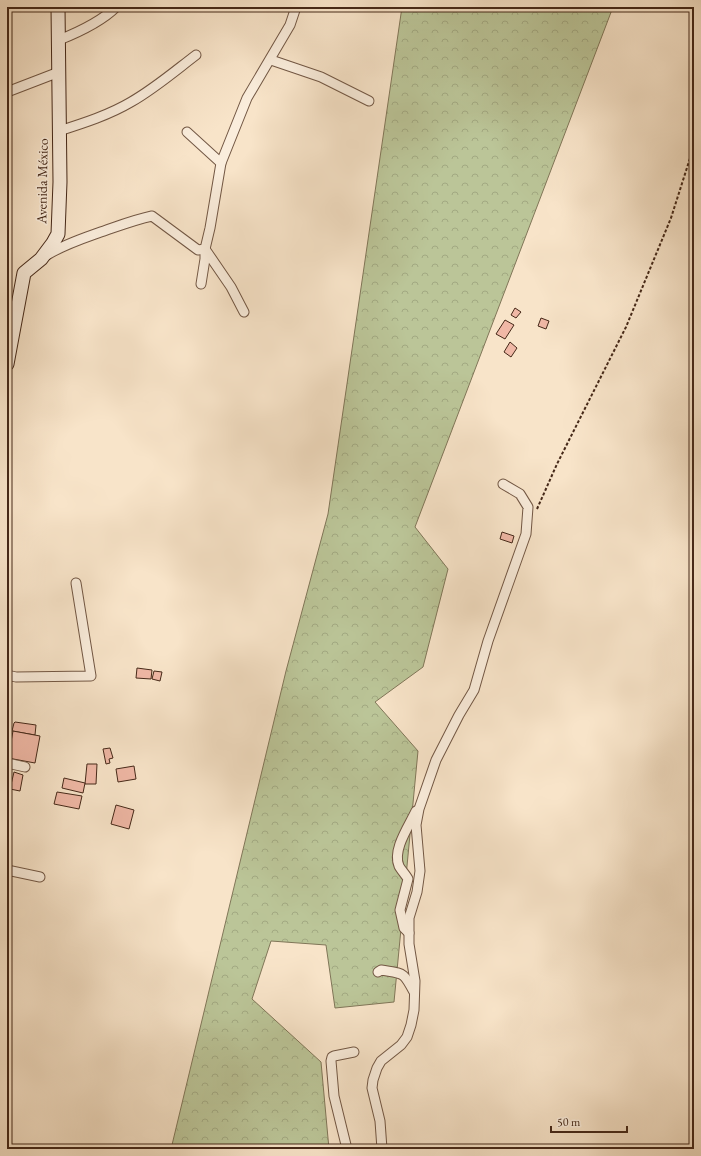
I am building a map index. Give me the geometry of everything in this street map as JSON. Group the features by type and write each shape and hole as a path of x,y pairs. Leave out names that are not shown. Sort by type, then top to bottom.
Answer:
{"main road":[{"name":"Avenida México","path":"7,364 8,349 24,273 41,259 58,234 60,182 58,7"}],"street":[{"path":"59,40 77,33 111,13 116,7"},
{"path":"201,284 205,259 204,249 210,228 221,163 247,98 271,60 290,25 296,7"},
{"path":"59,131 83,123 130,103 151,89 196,54"},
{"path":"271,60 321,77 369,102"},
{"path":"7,92 59,72"},
{"path":"187,132 221,163"},
{"path":"41,259 57,249 136,219 152,216 198,250 204,249"},
{"path":"204,249 231,286 244,312"},
{"path":"382,1149 380,1121 372,1088 377,1068 381,1062 401,1045 411,1025 415,995 415,981 409,944 409,918 417,892 420,871 416,825 421,803 436,760 459,715 474,690 488,642 526,534 528,507 520,494 503,484"},
{"path":"7,675 16,677 91,676 76,583"},
{"path":"7,763 24,768"},
{"path":"409,933 404,928 400,910 408,879 399,866 398,857 401,838 421,803"},
{"path":"7,870 40,877"},
{"path":"378,972 381,970 402,974 406,978 415,995"},
{"path":"347,1149 334,1096 331,1061 334,1056 354,1052"}],"path":[{"path":"536,513 558,464 626,327 671,218 692,152 694,136"}],"green space":[{"path":"402,7 613,7 415,527 448,569 423,667 375,702 418,751 394,1002 335,1008 326,945 271,941 252,999 321,1062 329,1149 171,1149 286,671 328,514"}],"building":[{"path":"515,308 521,312 516,318 511,315"},
{"path":"541,318 549,321 546,329 538,326"},
{"path":"505,320 514,325 505,339 496,334"},
{"path":"510,342 517,348 511,357 504,352"},
{"path":"502,532 514,536 512,543 500,539"},
{"path":"137,668 152,670 151,679 136,678"},
{"path":"154,671 162,672 160,681 152,679"},
{"path":"15,722 36,725 35,735 12,731"},
{"path":"13,731 40,736 35,763 8,758"},
{"path":"110,748 113,758 109,759 110,763 106,764 103,749"},
{"path":"87,764 97,764 96,784 85,784"},
{"path":"134,766 136,779 118,782 116,769"},
{"path":"14,772 23,775 20,791 10,789"},
{"path":"64,778 85,783 83,793 62,788"},
{"path":"57,792 82,796 79,809 54,804"},
{"path":"116,805 134,810 129,829 111,824"}]}
